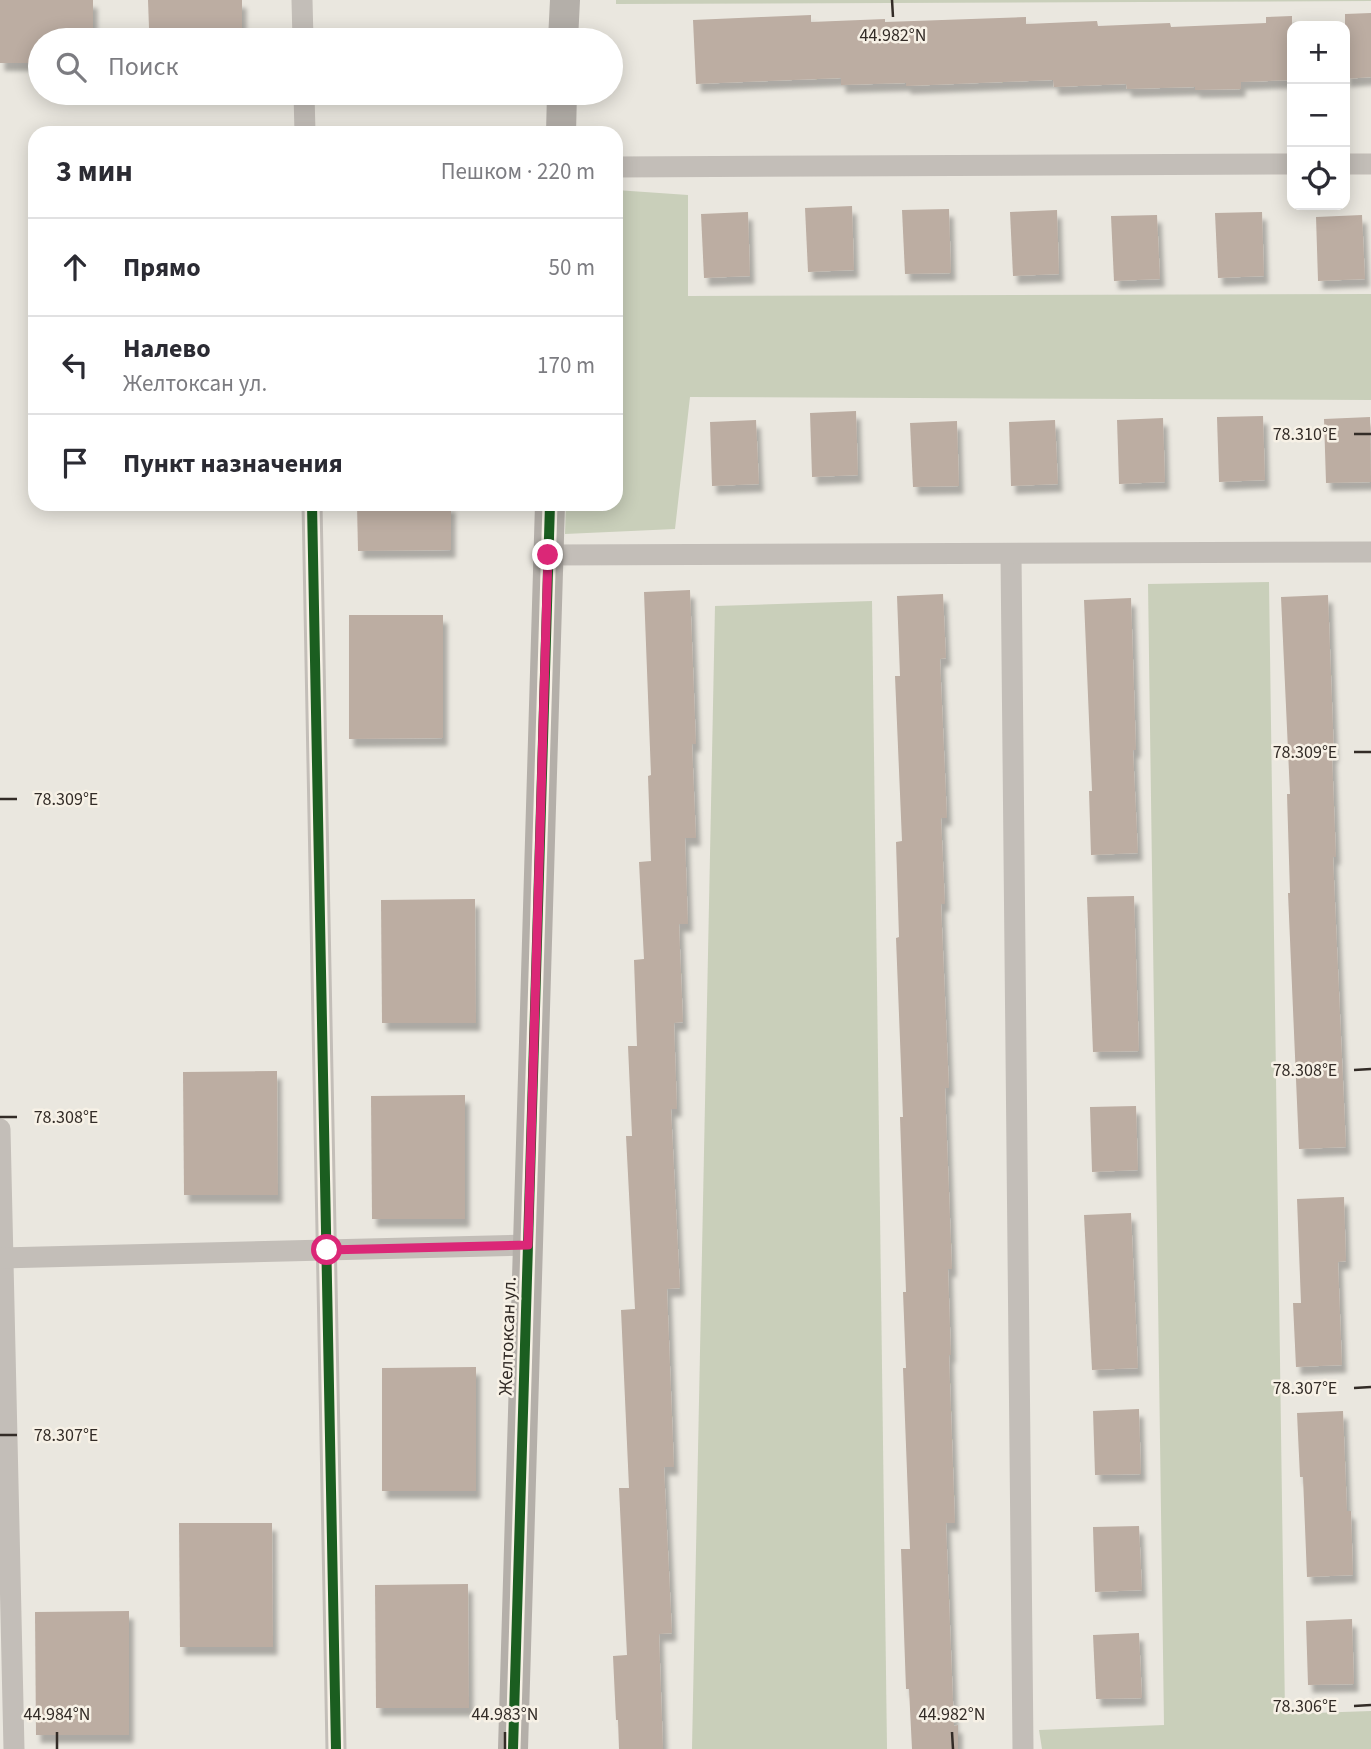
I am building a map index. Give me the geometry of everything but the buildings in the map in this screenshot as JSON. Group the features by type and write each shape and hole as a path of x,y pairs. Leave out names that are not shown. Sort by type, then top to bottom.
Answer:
{"street":[{"path":"302,0 303,28"},
{"path":"564,28 565,0"},
{"path":"304,105 305,126"},
{"path":"561,126 562,105"},
{"path":"623,167 1287,164"},
{"path":"1350,164 1371,164"},
{"path":"312,511 337,1749"},
{"name":"Желтоксан ул.","path":"513,1749 550,511"},
{"path":"548,555 1371,552"},
{"path":"1011,554 1023,1749"},
{"path":"0,1129 14,1749"},
{"path":"1,1258 528,1245"}],"green space":[{"path":"616,0 1371,0 1371,1 616,4"},
{"path":"623,190 688,195 688,296 1371,294 1371,400 690,397 675,529 565,534 566,511 623,511"},
{"path":"1269,582 1285,1714 1371,1711 1371,1749 1042,1749 1039,1730 1164,1725 1148,584"},
{"path":"872,601 887,1749 692,1749 715,606"}],"cycle path":[{"path":"312,511 336,1749"},
{"path":"513,1749 550,511"}],"route":[{"path":"327,1250 528,1245 548,555"}]}
